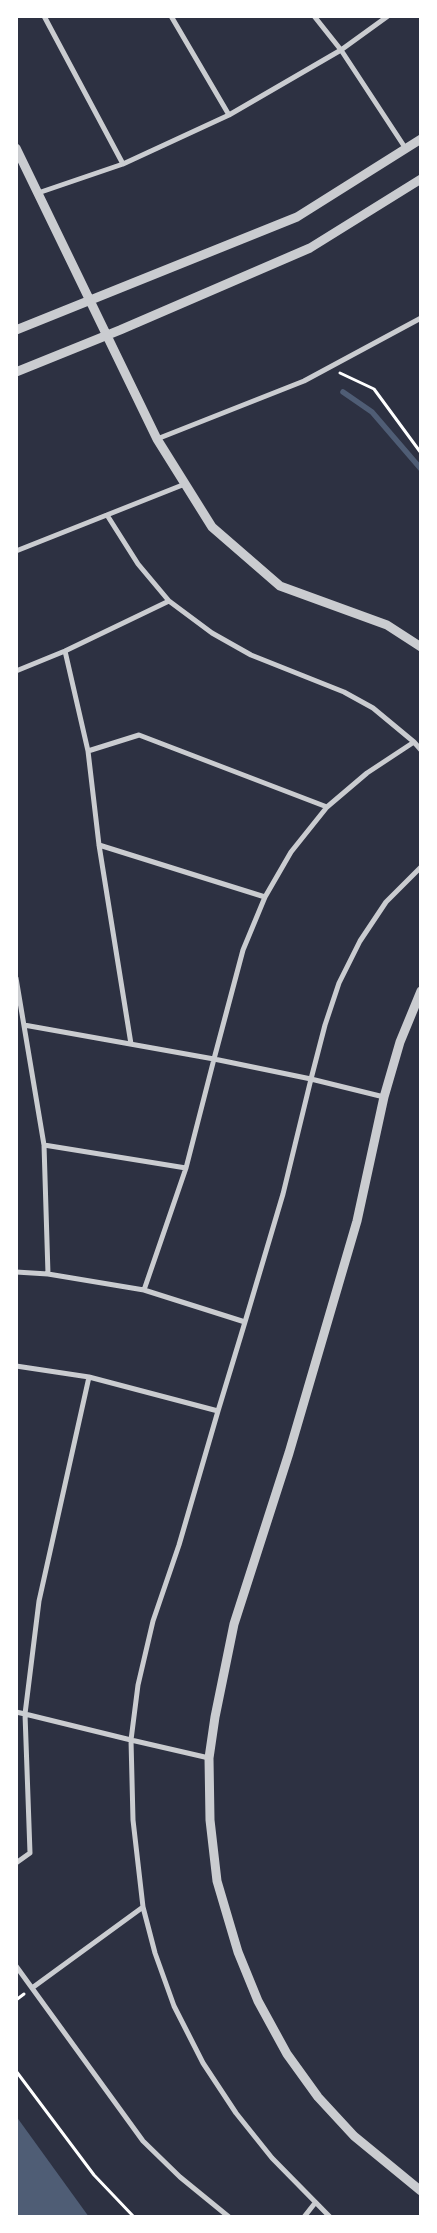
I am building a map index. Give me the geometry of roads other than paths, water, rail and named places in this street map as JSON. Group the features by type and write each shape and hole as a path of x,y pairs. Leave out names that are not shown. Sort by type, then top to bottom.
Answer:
{"street":[{"path":"44,16 123,164"},
{"path":"171,16 229,115"},
{"path":"314,16 341,50 406,149"},
{"path":"38,193 123,164 229,115 341,50 388,16"},
{"path":"16,330 297,217 421,139"},
{"path":"16,149 91,299 106,335 157,440 212,527 280,586 387,625 421,647"},
{"path":"16,372 310,248 421,179"},
{"path":"157,440 304,381 421,318"},
{"path":"16,551 185,484"},
{"path":"107,515 138,564 169,601 212,633 251,655 344,692 372,708 414,742 421,750"},
{"path":"16,671 65,652 169,601"},
{"path":"65,652 88,751 99,845 131,1044"},
{"path":"88,751 139,734 327,807"},
{"path":"144,1290 186,1168 243,950 264,897 291,852 327,807 366,772 414,742"},
{"path":"99,845 264,897"},
{"path":"330,2217 272,2158 236,2113 203,2063 174,2006 155,1953 143,1907 133,1820 132,1740 138,1685 153,1620 179,1545 283,1194 325,1024 339,983 360,941 386,902 421,867"},
{"path":"16,978 44,1145 48,1274"},
{"path":"421,991 400,1042 384,1097 357,1221 289,1453 234,1624 215,1717 209,1758 210,1820 216,1881 238,1952 258,2001 287,2054 318,2097 354,2136 393,2170 421,2191"},
{"path":"24,1025 214,1059 311,1079 384,1097"},
{"path":"44,1145 186,1168"},
{"path":"16,1272 48,1274 144,1290 245,1322"},
{"path":"16,1366 89,1377 218,1412"},
{"path":"16,1864 30,1853 25,1714 39,1601 89,1377"},
{"path":"16,1712 209,1758"},
{"path":"32,1988 143,1907"},
{"path":"16,1966 143,2141 180,2177 229,2217"},
{"path":"304,2217 315,2203"}],"water":[{"path":"16,2116 89,2217 16,2217"}],"waterway":[{"path":"343,392 372,412 421,469"}]}
